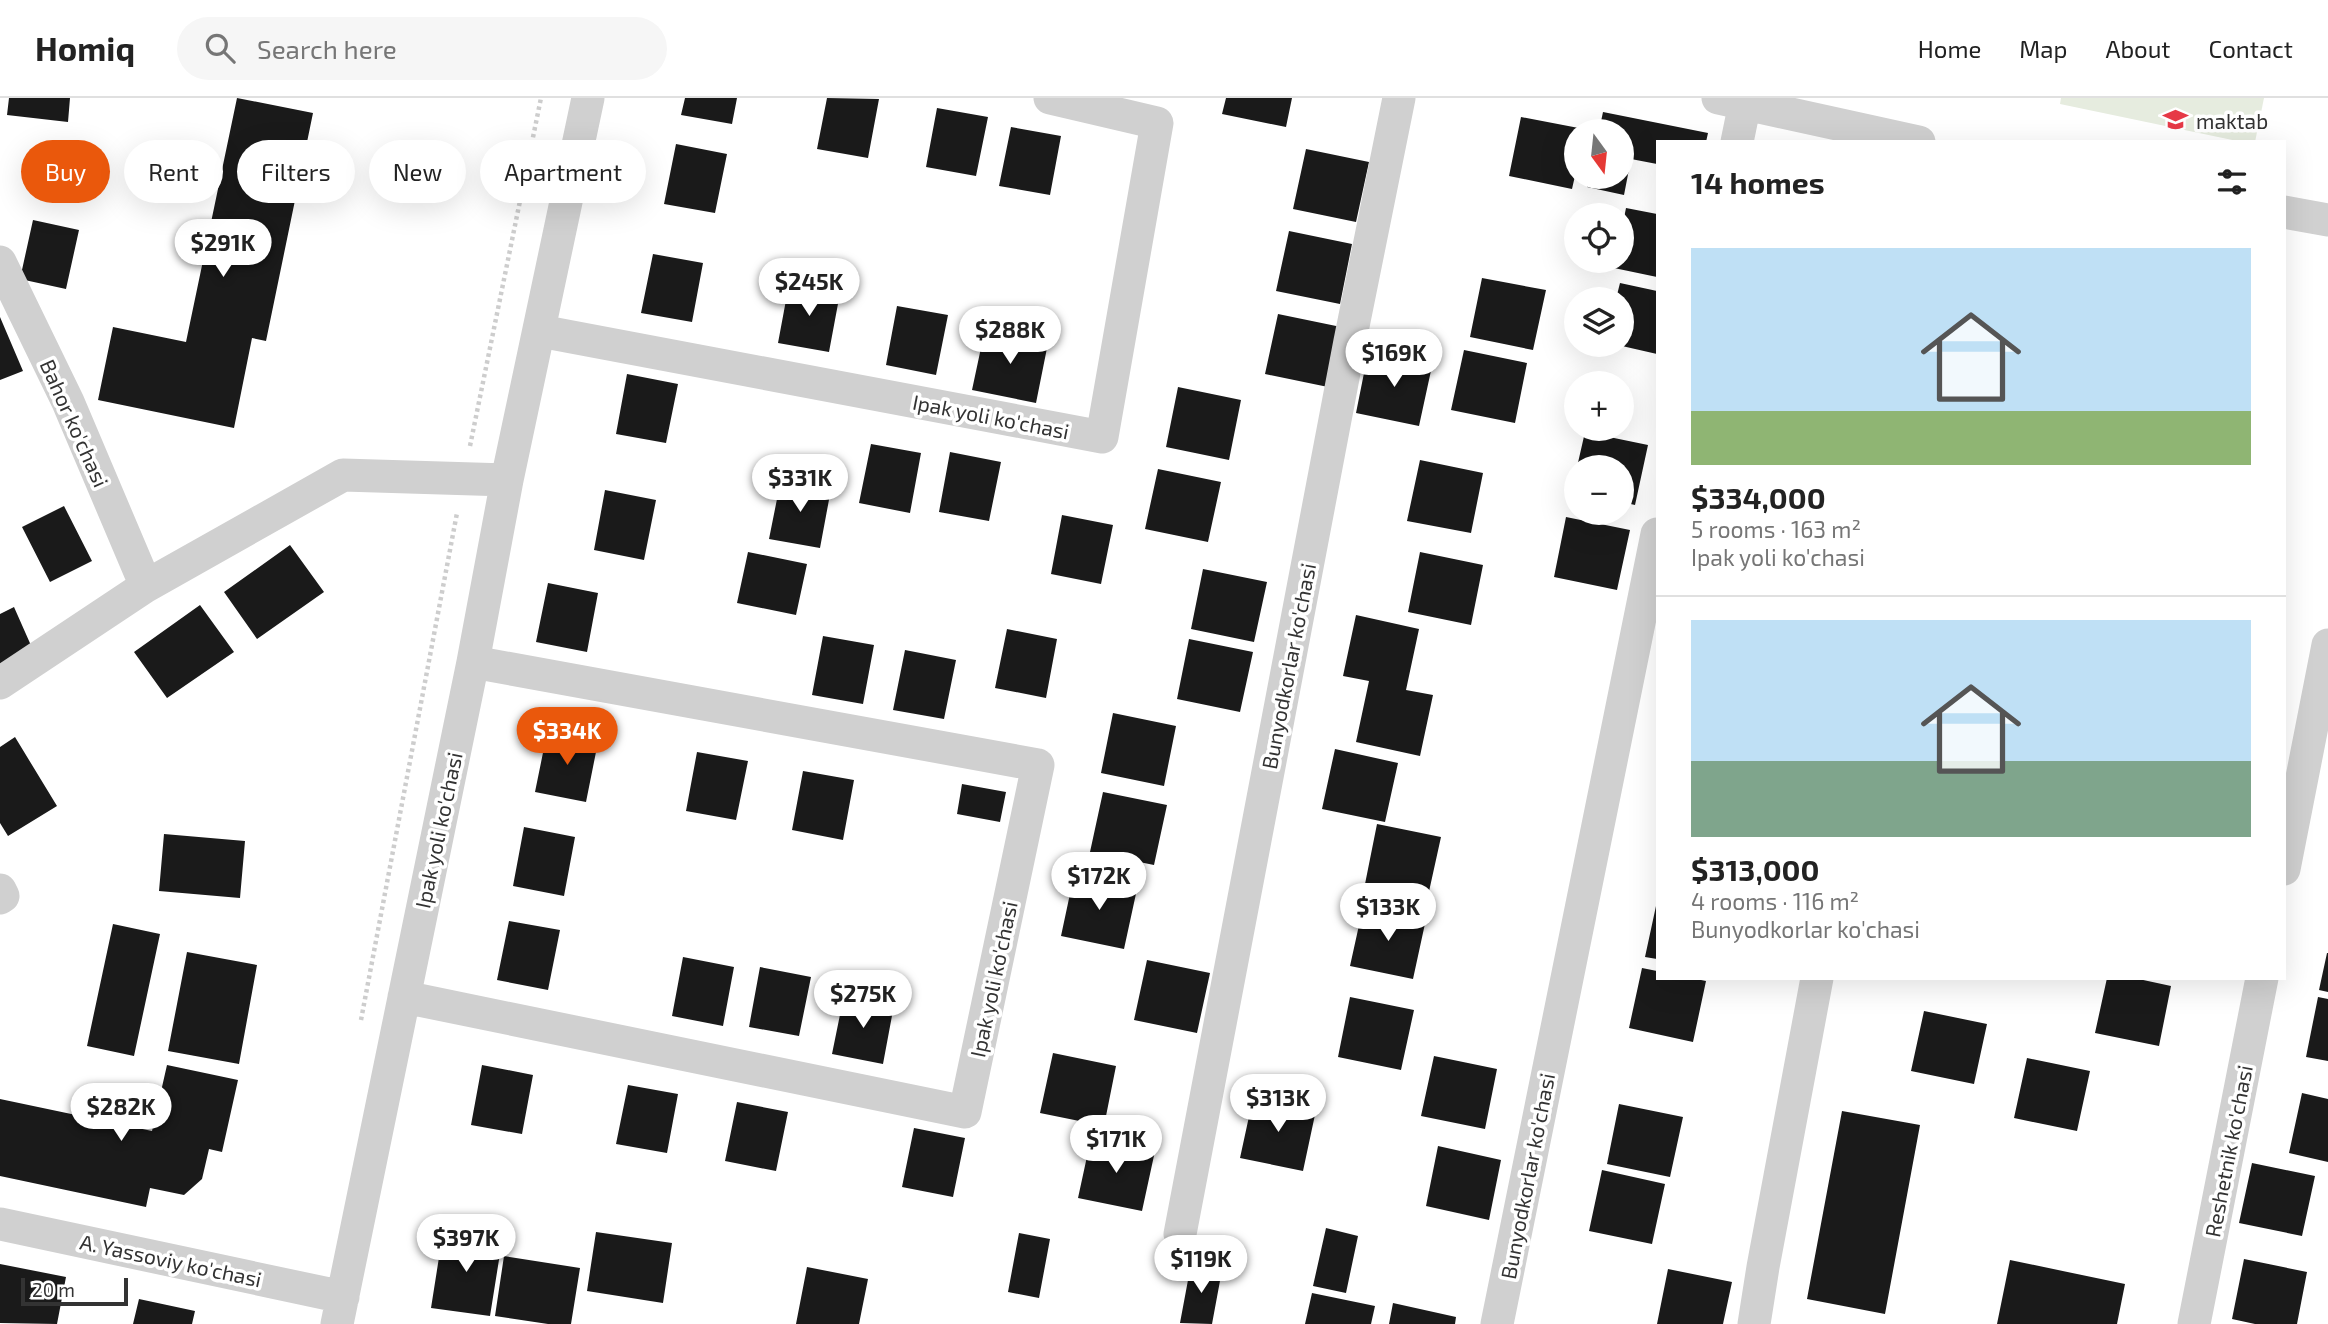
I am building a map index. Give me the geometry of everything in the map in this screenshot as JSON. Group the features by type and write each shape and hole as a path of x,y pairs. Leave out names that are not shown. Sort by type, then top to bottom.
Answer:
{"street":[{"name":"Ipak yoli ko'chasi","path":"340,1310 473,662 507,480 588,98"},
{"name":"Ipak yoli ko'chasi","path":"540,331 1102,437 1157,123 1050,98"},
{"name":"Bunyodkorlar ko'chasi","path":"1180,1234 1350,341 1399,98"},
{"path":"1737,140 1736,100 1910,140"},
{"path":"2286,212 2328,220"},
{"name":"Bahor ko'chasi","path":"0,262 68,402 146,586"},
{"path":"0,683 146,586 343,475 507,480"},
{"name":"Bunyodkorlar ko'chasi","path":"1497,1324 1656,539"},
{"path":"2286,859 2328,645"},
{"name":"Ipak yoli ko'chasi","path":"404,998 965,1112 1038,765 473,662"},
{"path":"1754,1324 1817,980"},
{"name":"Reshetnik ko'chasi","path":"2194,1324 2262,980"},
{"name":"A. Yassoviy ko'chasi","path":"0,1224 340,1310"}],"path":[{"path":"359,1028 464,479 541,98"}],"shaded area":[{"path":"2061,98 2264,98 2255,140 2232,140 2060,104"}],"building":[{"path":"9,98 70,98 68,122 7,115"},
{"path":"237,98 313,113 307,140 237,140 237,203 294,203 266,341 252,338 234,428 98,400 113,327 186,342 215,203 223,203 223,165"},
{"path":"685,98 737,98 732,124 681,115"},
{"path":"827,98 879,99 868,158 817,149"},
{"path":"1226,98 1292,98 1286,127 1222,114"},
{"path":"937,108 988,117 976,176 926,167"},
{"path":"1603,112 1708,133 1706,140 1656,140 1656,164 1634,160 1634,119 1602,119"},
{"path":"1521,117 1564,125 1564,187 1509,176"},
{"path":"1011,127 1061,136 1050,195 999,186"},
{"path":"676,144 727,154 715,213 664,204"},
{"path":"1306,149 1369,162 1356,222 1293,209"},
{"path":"1596,189 1625,189 1624,195"},
{"path":"1634,210 1656,214 1656,277 1634,272"},
{"path":"33,220 79,230 66,289 20,279"},
{"path":"1289,231 1352,244 1340,304 1276,291"},
{"path":"653,254 703,263 692,322 641,313"},
{"path":"1482,278 1546,290 1533,350 1470,337"},
{"path":"1620,283 1656,291 1656,354 1634,349 1634,287 1619,287"},
{"path":"789,284 840,293 829,352 778,343"},
{"path":"897,306 948,315 936,375 886,365"},
{"path":"1278,314 1341,327 1328,387 1265,374"},
{"path":"0,317 23,371 0,380"},
{"path":"985,329 1048,343 1036,403 972,390"},
{"path":"1464,350 1527,363 1515,423 1451,410"},
{"path":"1368,353 1432,366 1419,426 1356,413"},
{"path":"627,374 678,384 666,443 616,434"},
{"path":"1178,387 1241,400 1229,460 1166,447"},
{"path":"1583,441 1629,441 1648,445 1635,505 1634,455 1580,455"},
{"path":"871,444 921,453 910,513 859,503"},
{"path":"950,452 1001,462 989,521 939,512"},
{"path":"1420,460 1483,473 1471,533 1407,521"},
{"path":"1158,469 1221,482 1208,542 1145,529"},
{"path":"781,479 831,489 820,548 769,539"},
{"path":"605,490 656,500 644,560 594,550"},
{"path":"64,506 92,561 50,582 22,527"},
{"path":"1062,515 1113,525 1101,584 1051,574"},
{"path":"1564,525 1605,525 1630,530 1617,590 1554,577"},
{"path":"290,545 324,592 257,639 224,592"},
{"path":"748,552 807,564 796,615 737,603"},
{"path":"1420,552 1483,565 1471,625 1408,612"},
{"path":"1203,569 1267,582 1254,642 1191,629"},
{"path":"548,583 598,593 587,652 536,642"},
{"path":"200,605 234,652 167,698 134,652"},
{"path":"14,607 33,650 0,665 0,614"},
{"path":"1356,615 1419,629 1406,690 1433,695 1420,756 1356,742 1369,681 1343,676"},
{"path":"1007,629 1057,639 1046,698 995,688"},
{"path":"823,636 874,645 863,704 812,695"},
{"path":"1189,639 1253,652 1240,712 1177,699"},
{"path":"905,650 956,660 944,719 893,710"},
{"path":"1113,713 1176,726 1164,786 1101,773"},
{"path":"547,733 598,742 586,802 535,792"},
{"path":"15,737 57,806 8,836 0,823 0,747"},
{"path":"1335,749 1398,763 1385,822 1322,809"},
{"path":"697,752 748,761 736,820 686,811"},
{"path":"803,771 854,780 843,840 792,830"},
{"path":"962,784 1006,792 1000,822 957,814"},
{"path":"1103,792 1167,805 1154,865 1090,852"},
{"path":"1377,824 1441,837 1428,896 1365,884"},
{"path":"524,827 575,837 564,896 513,886"},
{"path":"164,834 245,841 240,898 159,891"},
{"path":"1074,875 1137,889 1124,949 1061,936"},
{"path":"1656,906 1656,959 1645,957"},
{"path":"1363,907 1426,919 1413,979 1350,966"},
{"path":"509,921 560,930 548,990 497,980"},
{"path":"113,924 160,934 134,1056 87,1046"},
{"path":"187,952 257,965 239,1064 168,1051"},
{"path":"2328,953 2328,992 2319,990"},
{"path":"683,957 734,967 723,1026 672,1016"},
{"path":"1147,960 1210,973 1197,1033 1134,1020"},
{"path":"760,967 811,977 799,1036 749,1027"},
{"path":"1642,968 1656,971 1656,980 1706,981 1693,1042 1629,1028"},
{"path":"2107,980 2143,980 2171,986 2159,1046 2095,1033"},
{"path":"844,995 894,1005 883,1064 832,1054"},
{"path":"1350,997 1414,1010 1401,1070 1338,1057"},
{"path":"2318,997 2328,999 2328,1061 2306,1057"},
{"path":"1924,1011 1987,1024 1974,1084 1911,1071"},
{"path":"1053,1053 1116,1066 1104,1126 1040,1113"},
{"path":"1434,1056 1497,1069 1485,1129 1421,1116"},
{"path":"2027,1058 2090,1071 2077,1131 2014,1118"},
{"path":"167,1065 238,1080 222,1152 209,1149 202,1179 184,1195 150,1188 146,1207 0,1176 0,1099 152,1131"},
{"path":"482,1065 533,1075 522,1134 471,1125"},
{"path":"628,1085 678,1094 667,1153 616,1144"},
{"path":"2302,1093 2328,1099 2328,1162 2289,1153"},
{"path":"1253,1098 1316,1110 1303,1171 1240,1158"},
{"path":"737,1102 788,1112 776,1171 725,1161"},
{"path":"1619,1104 1683,1117 1670,1177 1607,1164"},
{"path":"1842,1111 1920,1125 1885,1314 1807,1299"},
{"path":"914,1128 965,1138 953,1197 902,1187"},
{"path":"1091,1138 1155,1151 1142,1211 1078,1198"},
{"path":"1438,1146 1501,1160 1489,1220 1426,1206"},
{"path":"2252,1163 2315,1176 2302,1236 2239,1223"},
{"path":"1602,1170 1665,1184 1652,1244 1589,1231"},
{"path":"1326,1228 1358,1236 1346,1293 1313,1286"},
{"path":"443,1232 502,1241 490,1316 431,1308"},
{"path":"596,1232 672,1243 663,1303 587,1291"},
{"path":"1019,1233 1050,1239 1039,1298 1008,1292"},
{"path":"504,1256 580,1268 571,1324 548,1324 495,1316"},
{"path":"2244,1259 2307,1272 2297,1324 2255,1324 2232,1319"},
{"path":"2010,1260 2125,1284 2117,1324 1997,1324"},
{"path":"0,1264 66,1277 57,1324 0,1323"},
{"path":"1191,1264 1222,1270 1212,1324 1180,1323"},
{"path":"807,1267 868,1279 859,1324 796,1324"},
{"path":"1668,1269 1732,1282 1723,1324 1657,1324"},
{"path":"1312,1293 1375,1306 1371,1324 1305,1324"},
{"path":"139,1299 195,1311 192,1324 133,1324"},
{"path":"1393,1303 1456,1317 1455,1324 1389,1324"}],"place":[{"name":"maktab","path":"2176,120"}]}
